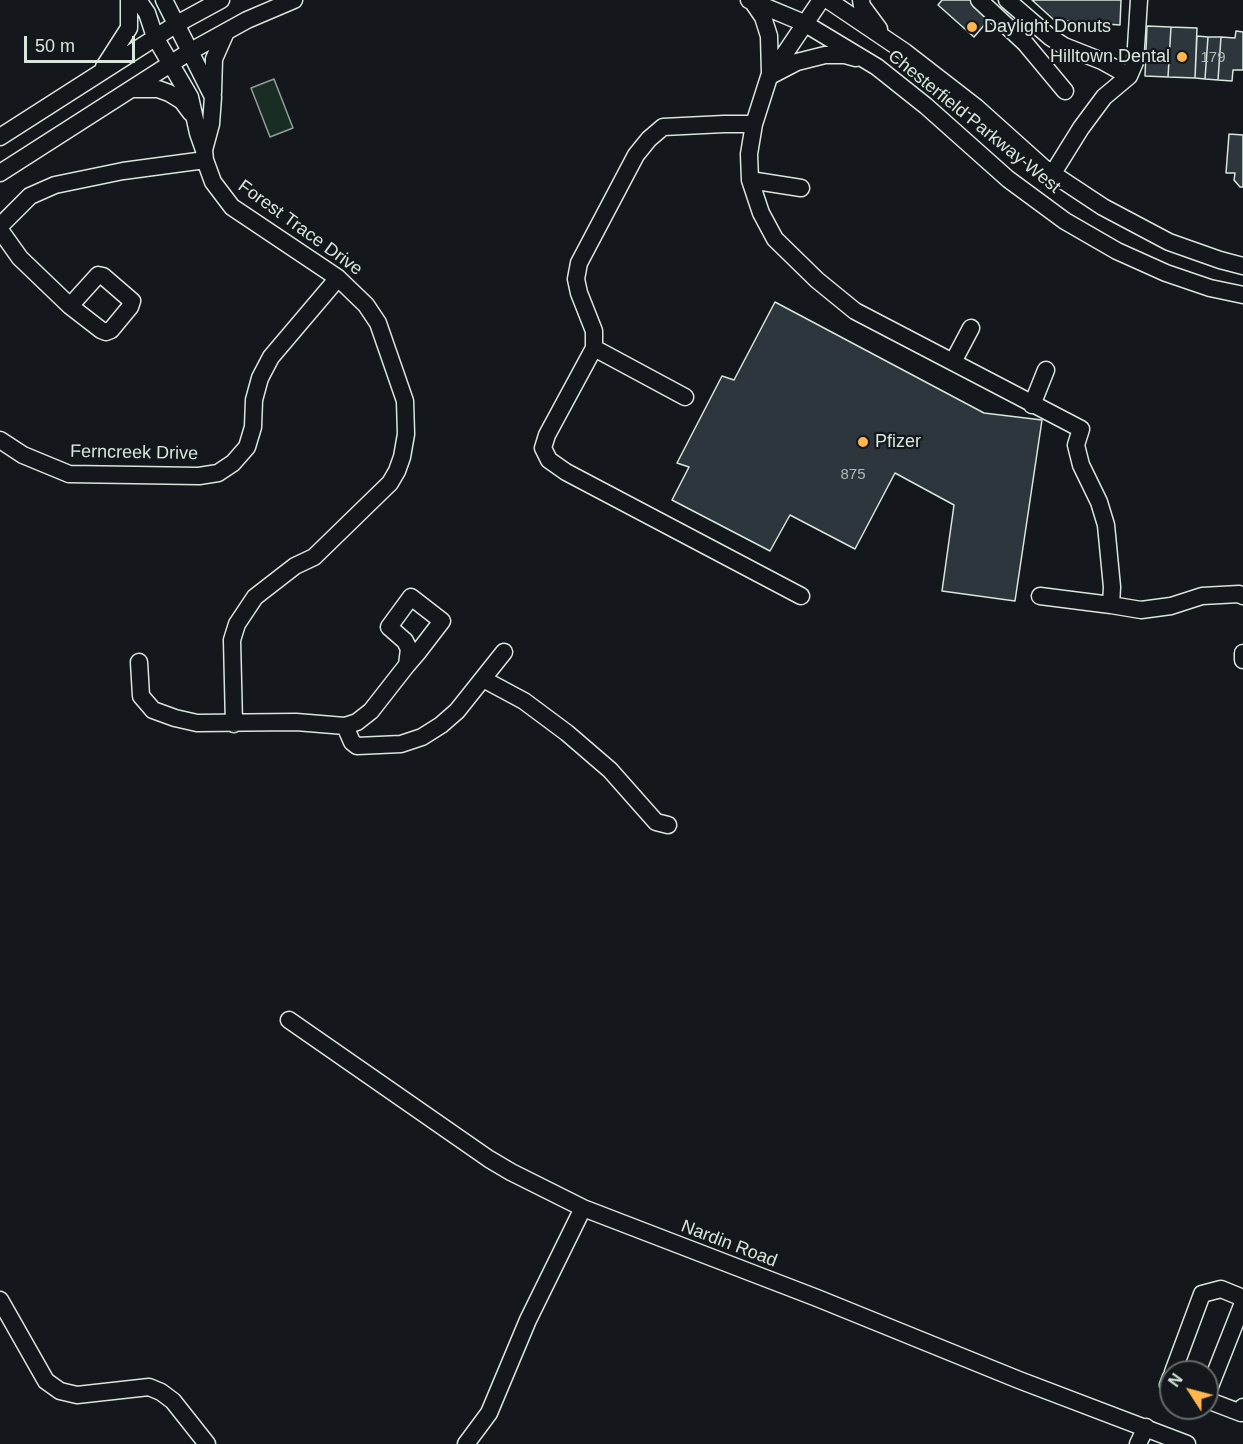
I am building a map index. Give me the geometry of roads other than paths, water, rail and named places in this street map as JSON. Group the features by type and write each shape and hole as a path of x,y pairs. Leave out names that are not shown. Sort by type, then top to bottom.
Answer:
{"street":[{"path":"101,72 129,28 129,0"},
{"name":"Forest Trace Drive","path":"138,0 147,13 155,37 190,96 213,182 232,207 338,278 366,305 378,323 405,401 406,434 402,457 390,483 314,557 295,566 255,597 237,624 232,640 234,724"},
{"path":"164,0 213,97"},
{"path":"0,137 155,37 221,0"},
{"path":"0,173 189,52 247,20 294,0"},
{"path":"821,0 769,77 754,124 749,154 750,180 761,213 775,239 817,280 855,311 1081,429 1076,445 1081,465 1099,502 1106,525 1112,587 1111,605"},
{"name":"Chesterfield Parkway West","path":"828,0 887,39 976,108 1053,173 1103,207 1169,242 1243,266"},
{"path":"861,0 862,6 887,39"},
{"path":"979,0 1025,43 1065,91"},
{"path":"1007,0 1064,46 1102,61 1129,76"},
{"path":"1053,173 1081,128 1104,97 1129,76 1135,62 1139,0"},
{"path":"750,1 763,17 770,36 769,77"},
{"name":"Chesterfield Parkway West","path":"750,1 804,23 866,60 926,106 1008,179 1065,221 1117,251 1166,273 1210,288 1243,295"},
{"path":"0,226 30,196 55,185 204,155 211,124 214,59 226,32"},
{"path":"769,77 796,62 825,55 845,55 866,60"},
{"path":"132,89 158,89 169,93 182,101 194,116"},
{"path":"754,124 663,127 636,155 579,263 576,279 594,331 594,348 547,435 543,448 549,460 566,472 801,596"},
{"path":"750,180 801,188"},
{"path":"0,230 21,258 70,306"},
{"name":"Ferncreek Drive","path":"0,440 23,455 69,474 199,476 218,473 233,463 247,447 253,426 254,400 260,378 271,357 338,278"},
{"path":"953,362 971,328"},
{"path":"594,348 686,397"},
{"path":"1032,405 1046,370"},
{"path":"1040,596 1141,610 1171,606 1202,596 1239,594 1243,596"},
{"path":"345,726 352,742 357,746 400,744 422,737 457,711 504,652"},
{"path":"1243,653 1243,660"},
{"path":"140,662 141,696 153,710 197,723 296,722 345,726 357,722 371,711 407,665"},
{"path":"483,678 524,701 567,733 610,770 656,822 668,825"},
{"name":"Nardin Road","path":"289,1020 489,1159 583,1208 1188,1444"},
{"path":"466,1444 489,1413 528,1320 583,1208"},
{"path":"1177,1360 1202,1294 1221,1288 1243,1298"},
{"path":"0,1300 46,1381 60,1391 77,1395 148,1387 161,1392 173,1401 207,1444"},
{"path":"1219,1364 1243,1303"},
{"path":"1219,1405 1241,1413 1243,1407"},
{"path":"1138,1444 1146,1427"}],"place":[{"name":"Daylight Donuts","path":"972,27"},
{"name":"Hilltown Dental","path":"1182,57"},
{"name":"Pfizer","path":"863,442"}]}
